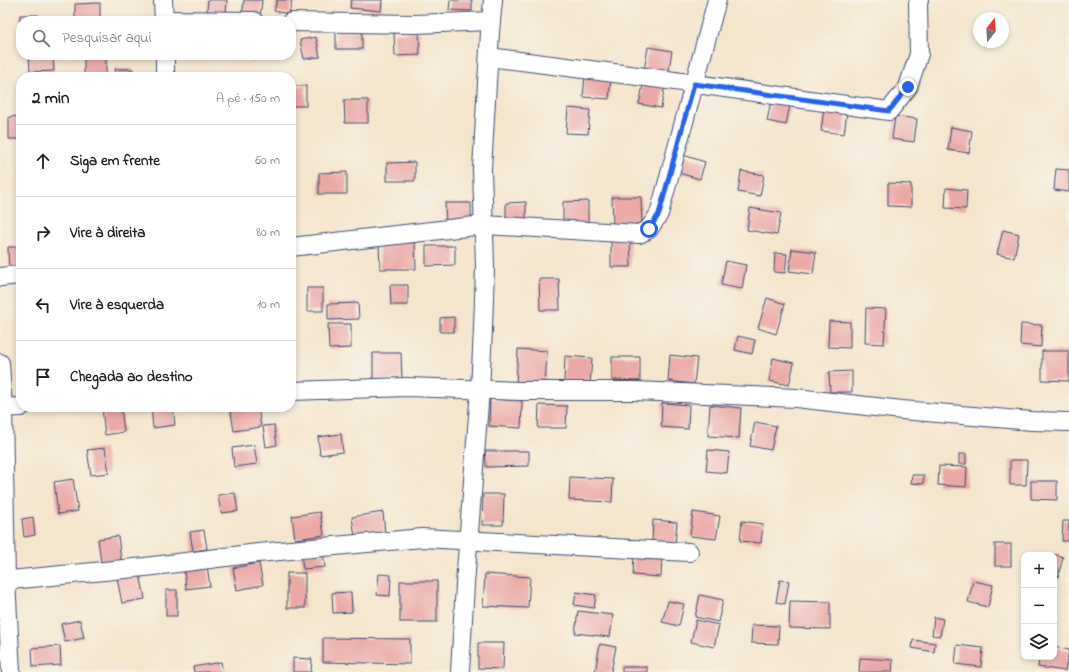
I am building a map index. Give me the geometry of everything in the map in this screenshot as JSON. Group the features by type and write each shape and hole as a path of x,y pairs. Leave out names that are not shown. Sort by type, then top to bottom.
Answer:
{"street":[{"path":"163,0 164,16"},
{"path":"460,672 468,541 480,390 485,267 482,169 493,0"},
{"path":"296,246 484,225 639,234 649,229 659,214 717,0"},
{"path":"489,57 889,111 908,87 919,54 919,0"},
{"path":"296,22 414,24 491,21"},
{"path":"165,60 165,72"},
{"path":"0,277 16,275"},
{"path":"0,363 3,581 11,672"},
{"path":"296,391 407,387 520,391 635,391 796,398 902,410 1032,421 1069,422"},
{"path":"1,408 16,407"},
{"path":"3,581 145,567 258,553 422,538 689,552"}],"building":[{"path":"208,0 227,0 226,13 207,11"},
{"path":"244,0 262,0 260,16 242,16"},
{"path":"277,0 292,0 289,14 274,11"},
{"path":"351,0 382,0 381,11 350,8"},
{"path":"450,0 472,0 472,11 449,10"},
{"path":"100,3 100,16 75,16 75,4"},
{"path":"20,15 38,15 38,16"},
{"path":"336,31 362,31 362,49 336,49"},
{"path":"419,32 420,55 395,56 394,33"},
{"path":"316,37 320,57 304,59 300,40"},
{"path":"648,47 672,51 668,75 644,71"},
{"path":"29,60 53,60 54,71 30,72"},
{"path":"84,60 106,60 106,72 84,72"},
{"path":"115,69 133,69 133,72 115,72"},
{"path":"585,75 611,77 609,99 583,97"},
{"path":"644,81 665,85 661,108 639,104"},
{"path":"296,86 306,86 306,106 296,106"},
{"path":"344,100 368,100 368,123 345,123"},
{"path":"771,101 790,105 786,125 767,121"},
{"path":"568,108 590,110 588,134 566,133"},
{"path":"824,108 847,112 844,134 821,131"},
{"path":"16,116 16,139 9,139 9,117"},
{"path":"895,116 917,119 914,142 892,139"},
{"path":"951,127 972,131 969,153 948,150"},
{"path":"680,154 705,162 700,179 675,172"},
{"path":"415,162 415,181 387,181 387,163"},
{"path":"1056,169 1069,170 1069,192 1054,190"},
{"path":"741,171 764,175 760,196 738,192"},
{"path":"347,172 347,194 319,194 319,173"},
{"path":"888,183 911,184 911,207 888,206"},
{"path":"946,188 967,190 966,209 945,208"},
{"path":"612,197 641,197 642,225 613,225"},
{"path":"588,201 588,225 563,225 563,202"},
{"path":"526,202 526,222 506,222 506,203"},
{"path":"445,203 471,203 471,222 446,223"},
{"path":"750,208 781,213 777,235 747,230"},
{"path":"1003,230 1019,234 1014,258 997,254"},
{"path":"611,240 630,240 631,267 611,267"},
{"path":"379,243 415,243 416,269 380,269"},
{"path":"426,246 455,246 455,265 426,266"},
{"path":"8,247 16,247 16,268 9,268"},
{"path":"792,249 816,252 813,274 789,271"},
{"path":"775,253 787,254 785,273 774,272"},
{"path":"726,261 746,265 742,289 721,285"},
{"path":"539,279 559,279 560,310 540,310"},
{"path":"390,285 408,285 408,305 391,305"},
{"path":"307,288 323,288 323,311 307,311"},
{"path":"767,298 785,304 776,334 758,328"},
{"path":"358,303 359,319 328,320 328,304"},
{"path":"866,308 886,309 884,344 865,343"},
{"path":"454,317 454,332 440,332 440,318"},
{"path":"829,321 850,322 850,348 828,347"},
{"path":"328,324 351,324 351,348 329,349"},
{"path":"1021,324 1042,325 1041,347 1020,345"},
{"path":"738,336 755,340 752,354 735,350"},
{"path":"518,349 547,351 545,387 516,385"},
{"path":"1042,351 1069,351 1069,381 1042,380"},
{"path":"373,353 401,353 402,379 373,380"},
{"path":"670,355 697,358 694,384 668,381"},
{"path":"565,356 592,358 590,385 564,383"},
{"path":"612,357 640,357 640,381 612,380"},
{"path":"773,358 794,363 789,385 769,381"},
{"path":"852,371 852,392 830,392 829,372"},
{"path":"490,399 522,401 521,428 489,426"},
{"path":"662,403 689,405 688,429 661,427"},
{"path":"539,405 567,406 566,428 538,428"},
{"path":"710,405 741,408 739,438 708,436"},
{"path":"103,412 122,412 124,432 105,435"},
{"path":"151,412 174,412 175,425 153,428"},
{"path":"231,412 259,412 261,427 234,431"},
{"path":"755,422 776,426 771,450 750,446"},
{"path":"274,425 277,445 266,447 263,426"},
{"path":"341,434 343,452 320,455 318,437"},
{"path":"254,445 257,464 234,467 232,448"},
{"path":"105,448 109,473 91,475 87,450"},
{"path":"708,450 729,452 727,473 706,471"},
{"path":"485,451 529,451 529,466 486,467"},
{"path":"959,454 966,454 966,464 959,464"},
{"path":"1010,460 1027,460 1026,485 1010,485"},
{"path":"939,466 967,467 966,487 938,485"},
{"path":"912,475 924,475 923,484 911,483"},
{"path":"570,477 613,479 612,502 569,500"},
{"path":"73,479 78,511 58,514 54,482"},
{"path":"1031,481 1057,481 1057,500 1031,499"},
{"path":"235,493 238,511 221,513 218,495"},
{"path":"483,494 504,494 503,525 482,525"},
{"path":"320,512 324,535 295,539 292,516"},
{"path":"383,512 385,533 355,537 352,517"},
{"path":"693,512 720,516 716,539 690,536"},
{"path":"33,517 35,535 24,537 22,519"},
{"path":"653,520 677,522 675,544 652,542"},
{"path":"742,521 763,524 761,543 740,541"},
{"path":"1063,521 1069,521 1069,541 1062,541"},
{"path":"204,530 207,549 193,551 190,532"},
{"path":"118,536 121,560 101,563 98,539"},
{"path":"995,544 1011,544 1011,566 995,566"},
{"path":"323,553 325,567 303,569 301,555"},
{"path":"634,553 662,555 661,577 633,575"},
{"path":"1057,555 1063,557 1057,577"},
{"path":"259,563 263,585 237,590 233,568"},
{"path":"207,566 210,586 186,589 184,569"},
{"path":"287,573 305,573 305,608 287,608"},
{"path":"140,574 145,599 122,603 117,578"},
{"path":"379,574 391,575 390,596 377,595"},
{"path":"485,574 530,577 528,608 483,606"},
{"path":"780,580 789,581 785,604 776,602"},
{"path":"400,581 437,581 437,622 400,622"},
{"path":"973,581 993,585 988,607 968,602"},
{"path":"166,590 177,590 177,616 166,616"},
{"path":"351,592 352,612 333,613 332,593"},
{"path":"576,592 596,595 594,608 574,605"},
{"path":"700,595 723,600 718,622 695,617"},
{"path":"668,601 684,604 679,626 662,622"},
{"path":"790,601 830,602 830,629 789,628"},
{"path":"578,611 613,615 610,637 575,633"},
{"path":"934,617 943,619 940,636 932,635"},
{"path":"80,620 84,638 65,642 61,624"},
{"path":"696,620 719,625 714,647 691,642"},
{"path":"752,625 779,626 778,644 751,643"},
{"path":"323,638 410,639 410,664 323,662"},
{"path":"913,640 935,643 934,652 912,648"},
{"path":"478,643 504,643 503,669 478,668"},
{"path":"600,644 616,647 611,672 595,672"},
{"path":"957,645 983,648 981,667 955,664"},
{"path":"60,646 61,665 33,667 32,648"},
{"path":"1057,648 1069,650 1065,671 1038,667 1039,660 1057,660"},
{"path":"293,658 312,659 311,672 293,672"},
{"path":"860,658 893,660 892,672 859,672"},
{"path":"221,662 223,672 194,672 193,667"},
{"path":"622,667 647,667 647,672 622,672"}],"route":[{"path":"649,229 659,214 694,84 889,111 908,87"}]}
